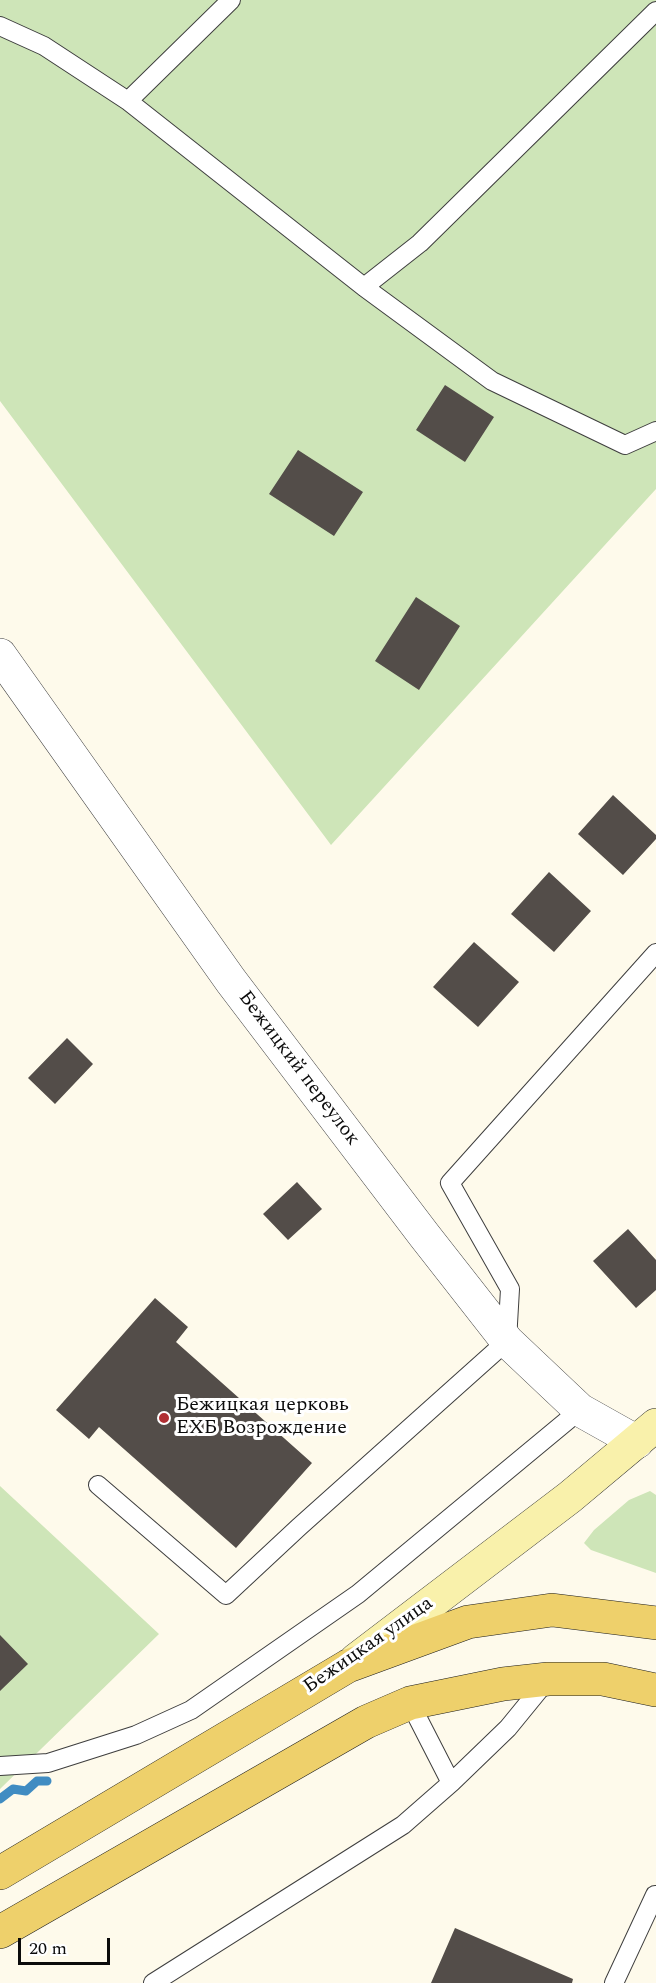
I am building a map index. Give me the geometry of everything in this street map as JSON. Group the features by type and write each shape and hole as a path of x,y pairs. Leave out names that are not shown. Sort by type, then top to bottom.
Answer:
{"main road":[{"path":"348,1666 468,1622 552,1610 656,1623"},
{"name":"Бежицкая улица","path":"0,1873 348,1666"},
{"path":"0,1932 366,1722 411,1703 502,1684 548,1679 603,1679 656,1690"}],"street":[{"name":"Бежицкий переулок","path":"0,655 231,981 416,1226 507,1341 580,1410 650,1441"},
{"name":"Бежицкая улица","path":"348,1666 570,1497 650,1441"}],"lane":[{"path":"128,101 231,0"},
{"path":"364,287 420,243 656,11"},
{"path":"0,26 44,46 128,101 364,287 492,381 625,445 656,431"},
{"path":"98,1485 226,1595 507,1341 510,1289 450,1183 656,953"},
{"path":"0,1766 48,1763 136,1735 191,1710 358,1594 580,1410"},
{"path":"153,1983 403,1825 451,1784 508,1728 548,1679"},
{"path":"411,1703 451,1784"},
{"path":"614,1983 656,1895"}],"green space":[{"path":"0,0 656,0 656,489 331,845 0,401"},
{"path":"0,1486 159,1634 0,1789"},
{"path":"650,1491 656,1495 656,1573 591,1550 584,1543 594,1530 629,1500"}],"building":[{"path":"445,385 494,417 465,462 416,430"},
{"path":"298,450 363,492 334,536 269,494"},
{"path":"416,597 460,626 419,690 375,661"},
{"path":"613,795 656,835 656,839 623,875 578,834"},
{"path":"549,872 591,911 554,952 511,914"},
{"path":"474,942 519,982 478,1027 433,987"},
{"path":"67,1038 93,1064 55,1104 28,1078"},
{"path":"297,1182 322,1209 288,1240 263,1214"},
{"path":"628,1229 656,1260 656,1290 636,1308 593,1261"},
{"name":"Бежицкая церковь ЕХБ Возрождение","path":"155,1298 188,1327 176,1342 312,1463 236,1548 99,1427 89,1439 56,1410"},
{"path":"0,1635 28,1664 0,1691"},
{"path":"455,1928 573,1979 572,1983 431,1983"}],"waterway":[{"path":"0,1799 13,1789 26,1791 37,1781 47,1781"}],"place":[{"name":"Бежицкая церковь ЕХБ Возрождение","path":"164,1418"}]}
